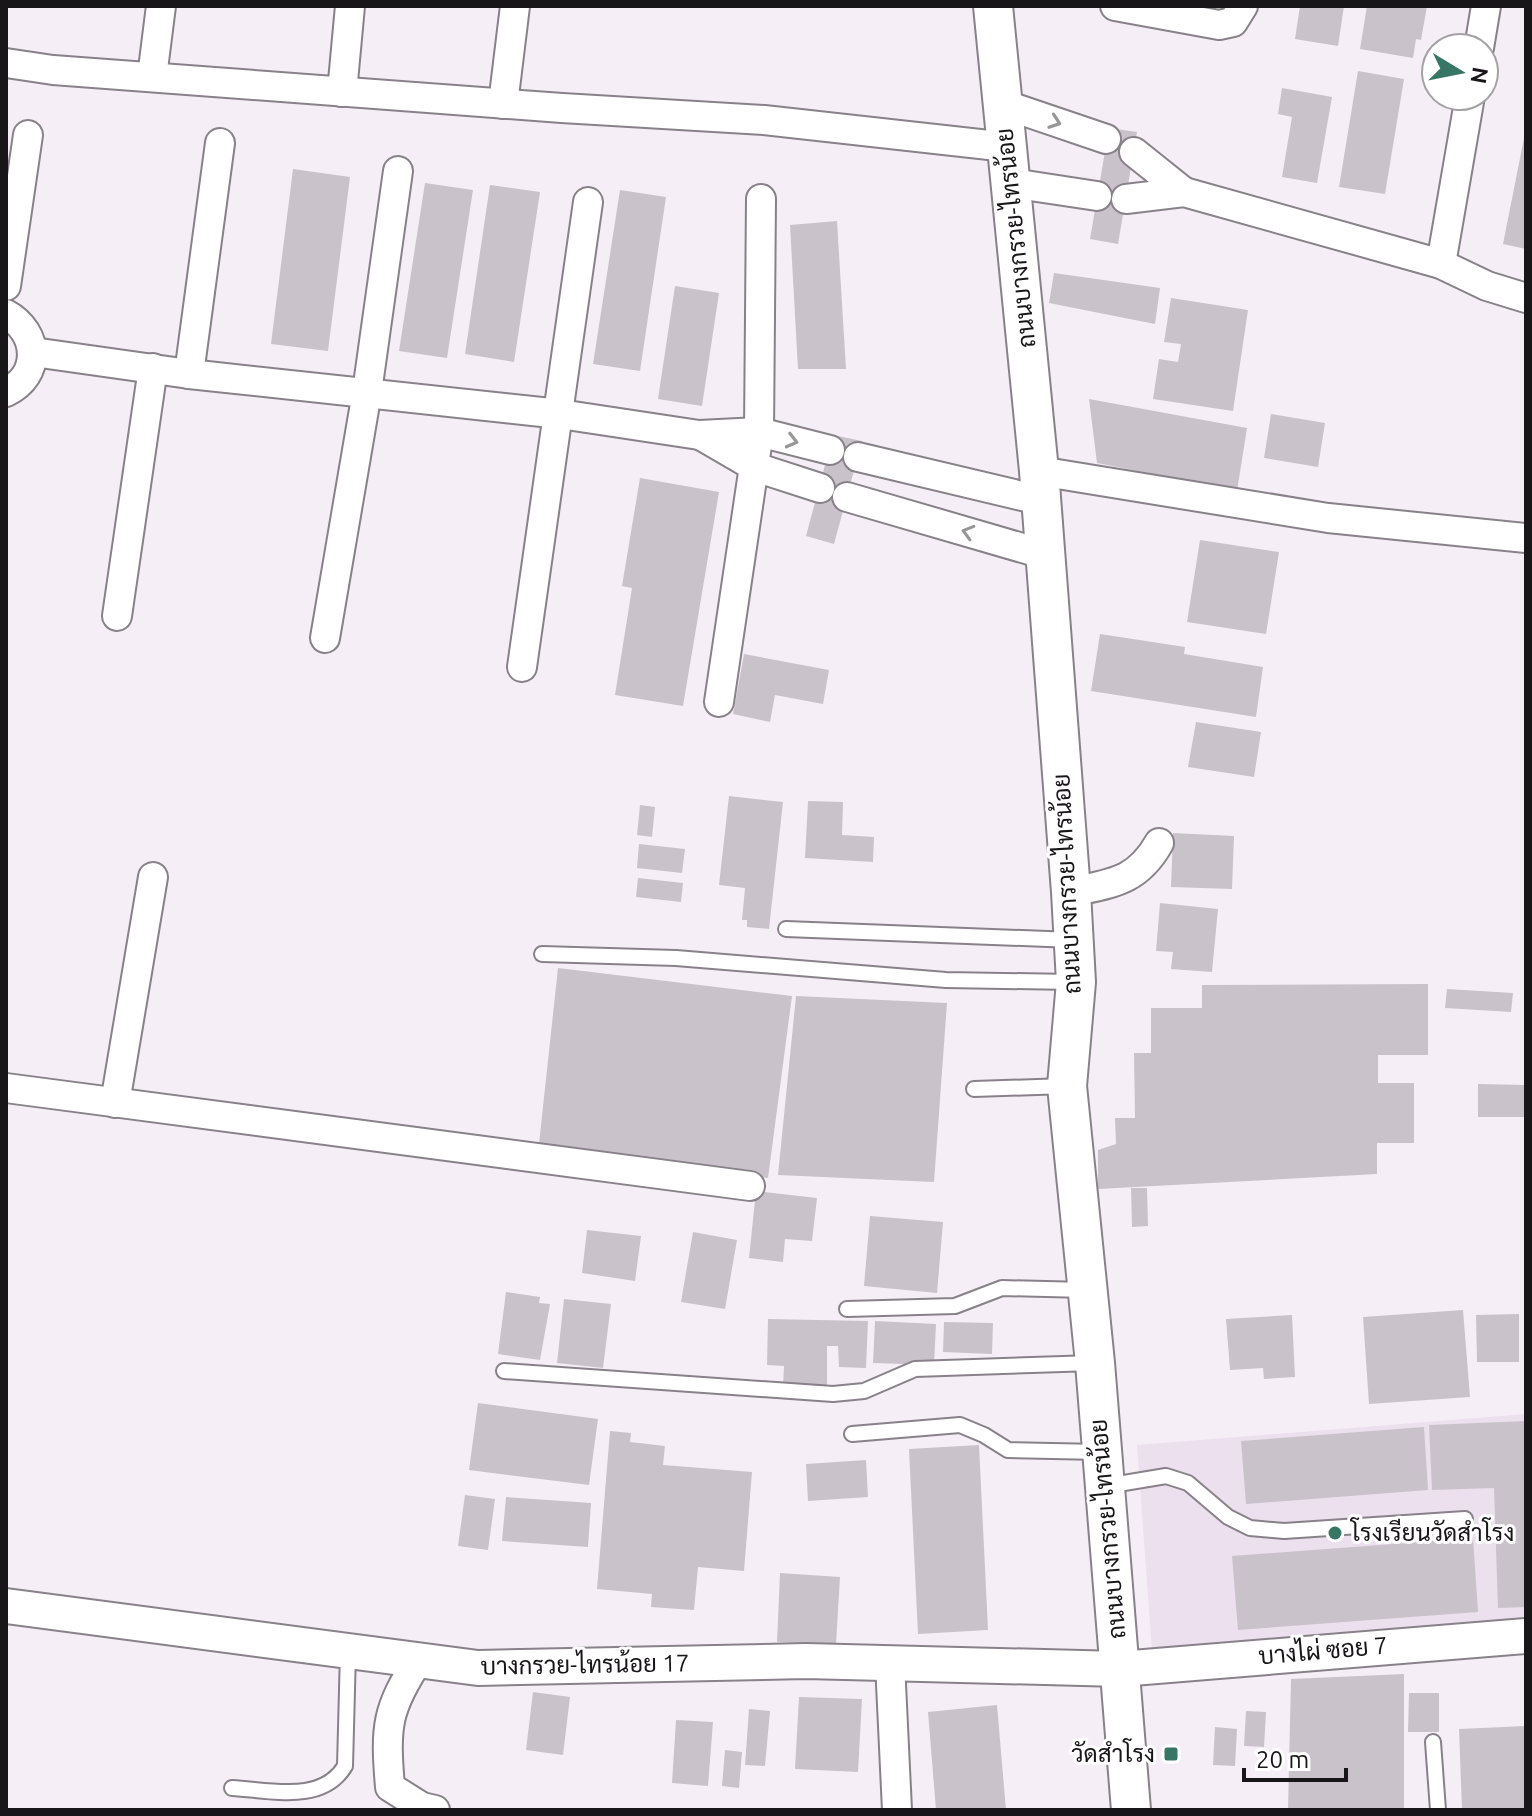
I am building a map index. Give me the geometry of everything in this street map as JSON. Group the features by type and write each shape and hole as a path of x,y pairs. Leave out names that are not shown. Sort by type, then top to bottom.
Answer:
{"main road":[{"name":"ถนนบางกรวย-ไทรน้อย","path":"993,6 1039,485 1071,892 1076,982 1067,1086 1095,1363 1131,1810"}],"street":[{"path":"152,77 161,6"},
{"path":"342,92 350,6"},
{"path":"503,104 515,6"},
{"path":"1115,6 1219,25 1233,22 1243,6"},
{"path":"1482,32 1486,6"},
{"path":"6,63 342,92 764,120 1009,165 1097,196"},
{"path":"1003,104 1106,139"},
{"path":"1441,264 1467,112"},
{"path":"6,286 28,135"},
{"path":"189,374 220,143"},
{"path":"1134,152 1184,192"},
{"path":"325,638 367,392 398,171"},
{"path":"1126,199 1184,192 1441,264 1487,286 1526,298"},
{"path":"719,702 759,432 761,199"},
{"path":"522,667 588,202"},
{"path":"6,314 18,321 29,335 33,352 29,371 17,387 6,392"},
{"path":"33,352 189,374 560,414 699,435 759,432 830,450"},
{"path":"117,616 153,368"},
{"path":"699,435 755,467 820,488"},
{"path":"858,457 1039,485 1526,538"},
{"path":"847,497 1043,554"},
{"path":"1071,892 1130,877 1148,863 1159,843"},
{"path":"115,1103 153,877"},
{"path":"6,1088 750,1186"},
{"name":"บางกรวย-ไทรน้อย 17","path":"6,1606 478,1668 806,1661 1120,1669"},
{"name":"บางไผ่ ซอย 7","path":"1120,1669 1526,1636"},
{"path":"420,1658 396,1693 387,1726 390,1787 422,1807 435,1810"},
{"path":"890,1663 897,1810"}],"lane":[{"path":"786,929 1074,940"},
{"path":"542,954 676,958 946,980 1076,982"},
{"path":"974,1089 1067,1086"},
{"path":"847,1309 955,1306 1002,1288 1086,1290"},
{"path":"504,1371 833,1394 864,1391 915,1369 1095,1363"},
{"path":"852,1434 960,1425 1008,1450 1103,1469 1166,1476 1188,1483 1228,1517 1250,1528 1284,1531 1465,1519"},
{"path":"232,1788 305,1791 328,1787 337,1780 345,1766 348,1652"},
{"path":"1433,1742 1438,1810"}],"shaded area":[{"name":"โรงเรียนวัดสำโรง","path":"1526,1414 1526,1622 1152,1651 1137,1445"}],"building":[{"path":"1300,6 1344,6 1338,46 1295,39"},
{"path":"1367,6 1427,6 1413,58 1360,49"},
{"path":"1358,71 1404,79 1385,194 1339,187"},
{"path":"1282,88 1332,97 1317,183 1282,177 1292,117 1278,114"},
{"path":"1109,128 1137,132 1118,244 1090,239"},
{"path":"1526,133 1526,249 1503,244"},
{"path":"293,169 350,177 328,351 271,344"},
{"path":"425,183 473,190 447,358 399,351"},
{"path":"490,185 540,192 514,362 465,354"},
{"path":"620,190 666,197 640,371 593,364"},
{"path":"837,221 846,369 798,369 790,225"},
{"path":"1054,273 1160,288 1155,324 1049,303"},
{"path":"675,286 719,293 702,406 658,399"},
{"path":"1171,298 1248,310 1233,411 1153,399 1159,359 1178,362 1181,344 1164,342"},
{"path":"1089,399 1247,428 1237,491 1097,463"},
{"path":"1271,414 1325,423 1318,467 1264,458"},
{"path":"833,435 862,441 834,544 806,536"},
{"path":"640,478 719,492 683,706 615,695 632,588 622,586"},
{"path":"1200,540 1279,552 1266,634 1187,622"},
{"path":"1100,634 1185,647 1184,654 1263,667 1256,717 1091,691"},
{"path":"744,654 829,670 823,704 775,695 770,722 733,714"},
{"path":"1196,722 1261,732 1254,777 1188,767"},
{"path":"729,796 783,802 769,929 747,927 747,920 742,920 745,888 719,885"},
{"path":"808,801 843,802 842,835 874,837 873,862 805,858"},
{"path":"640,805 655,807 652,837 637,835"},
{"path":"1173,833 1234,836 1232,889 1171,887"},
{"path":"639,844 685,849 682,873 637,868"},
{"path":"638,878 683,883 681,902 636,897"},
{"path":"1160,903 1218,909 1212,972 1171,969 1173,952 1156,951"},
{"path":"558,968 792,996 768,1178 538,1153"},
{"path":"1428,984 1428,1055 1378,1055 1378,1083 1414,1083 1414,1143 1377,1143 1377,1174 1098,1189 1098,1150 1116,1144 1115,1118 1135,1118 1134,1053 1151,1053 1151,1008 1202,1008 1202,985"},
{"path":"1447,989 1513,993 1511,1012 1445,1008"},
{"path":"796,996 947,1003 934,1182 778,1175"},
{"path":"1478,1084 1526,1085 1526,1117 1478,1117"},
{"path":"1131,1188 1147,1188 1148,1226 1132,1227"},
{"path":"756,1191 817,1198 812,1241 785,1239 783,1262 749,1258"},
{"path":"870,1216 943,1222 937,1293 864,1286"},
{"path":"587,1230 641,1236 635,1281 582,1273"},
{"path":"693,1232 737,1240 725,1309 681,1302"},
{"path":"506,1292 540,1297 539,1303 550,1304 540,1360 498,1354"},
{"path":"564,1299 611,1304 603,1368 557,1363"},
{"path":"1463,1310 1470,1397 1369,1404 1363,1317"},
{"path":"1519,1314 1519,1362 1477,1362 1476,1315"},
{"path":"1292,1315 1295,1377 1264,1379 1263,1368 1230,1370 1226,1319"},
{"path":"768,1319 868,1321 866,1368 839,1367 838,1346 827,1346 827,1390 783,1387 784,1366 767,1365"},
{"path":"875,1321 936,1324 934,1365 873,1363"},
{"path":"944,1322 993,1323 992,1354 943,1352"},
{"path":"478,1403 598,1419 589,1485 469,1470"},
{"path":"1526,1421 1526,1607 1498,1608 1494,1488 1432,1490 1429,1425"},
{"path":"1424,1427 1428,1490 1246,1504 1241,1441"},
{"path":"610,1431 631,1433 630,1442 665,1446 663,1465 752,1472 744,1571 698,1567 694,1610 651,1607 652,1594 597,1589"},
{"path":"979,1445 988,1630 918,1634 909,1449"},
{"path":"866,1460 868,1497 808,1501 806,1464"},
{"path":"465,1495 495,1499 488,1550 458,1546"},
{"path":"506,1497 591,1503 588,1547 502,1541"},
{"path":"1473,1538 1478,1612 1238,1630 1232,1556"},
{"path":"780,1573 840,1577 836,1644 777,1642"},
{"path":"1404,1674 1404,1810 1288,1810 1291,1679"},
{"path":"533,1692 570,1697 563,1755 526,1750"},
{"path":"1409,1693 1439,1693 1439,1732 1408,1732"},
{"path":"799,1697 862,1699 858,1772 795,1769"},
{"path":"997,1705 1006,1810 936,1810 928,1712"},
{"path":"749,1709 770,1711 765,1766 745,1765"},
{"path":"1246,1711 1266,1712 1264,1747 1244,1746"},
{"path":"676,1720 713,1722 708,1786 672,1783"},
{"path":"1526,1726 1526,1810 1462,1810 1459,1729"},
{"path":"1215,1727 1237,1729 1235,1766 1213,1765"},
{"path":"725,1750 742,1752 739,1788 722,1786"}],"place":[{"name":"โรงเรียนวัดสำโรง","path":"1335,1533"},
{"name":"วัดสำโรง","path":"1171,1754"}]}
